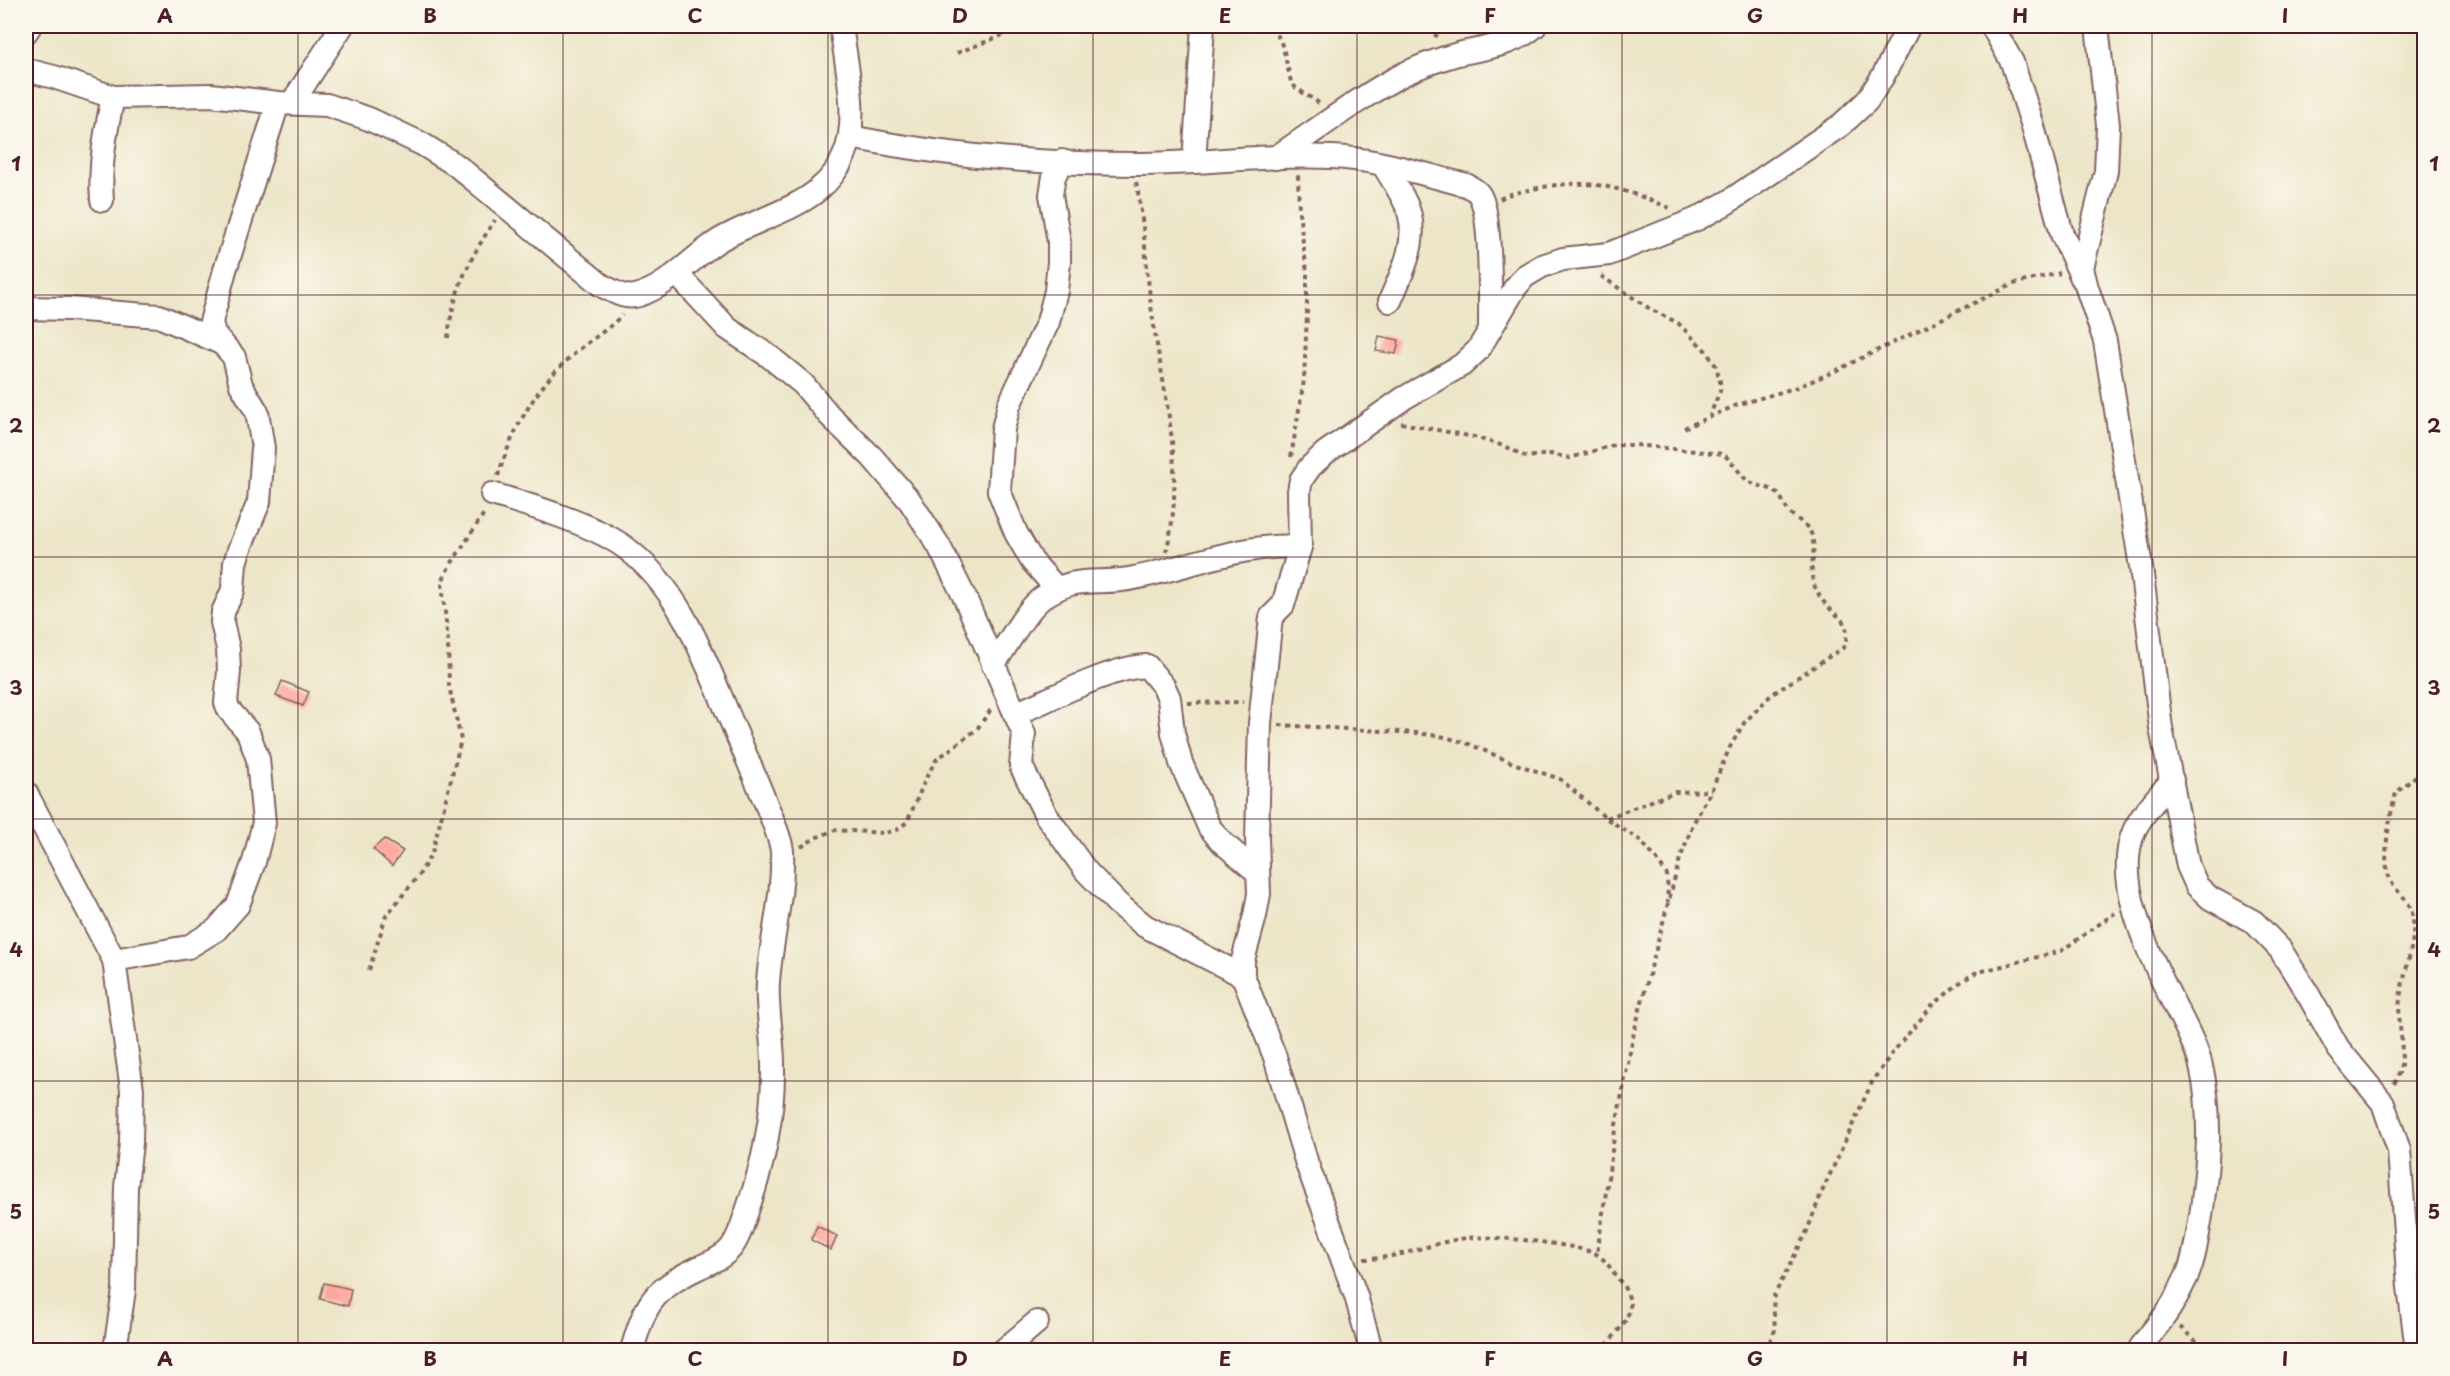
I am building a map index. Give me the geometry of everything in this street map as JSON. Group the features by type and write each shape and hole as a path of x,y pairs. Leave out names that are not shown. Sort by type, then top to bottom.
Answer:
{"street":[{"path":"26,32 30,26"},
{"path":"114,960 188,947 216,930 238,905 254,862 264,823 258,759 248,732 229,710 226,703 228,650 222,622 223,612 233,590 237,556 259,502 263,448 257,412 241,385 234,357 221,343 212,329 211,322 225,270 285,103 342,26"},
{"path":"26,70 54,76 113,96 211,95 327,105 369,119 422,144 456,165 601,285 622,296 637,296 677,274 717,242 819,190 844,158 850,137 850,104 841,26"},
{"path":"1194,162 1203,26"},
{"path":"1285,157 1332,121 1405,74 1433,61 1504,43 1535,26"},
{"path":"1371,1350 1356,1296 1307,1164 1275,1057 1243,976 1243,960 1259,894 1257,828 1260,723 1271,617 1283,604 1300,547 1300,486 1305,473 1325,453 1374,417 1462,364 1478,350 1515,288 1525,276 1542,266 1563,259 1609,254 1697,219 1728,202 1841,124 1867,101 1909,26"},
{"path":"1992,26 2012,62 2032,123 2062,234 2105,341 2141,567 2161,728 2188,866 2197,886 2210,898 2254,922 2280,949 2338,1048 2383,1103 2399,1150 2409,1287 2417,1350"},
{"path":"2082,279 2082,268 2106,171 2108,124 2097,26"},
{"path":"102,200 101,185 105,145 113,96"},
{"path":"850,137 923,151 1062,161 1135,164 1334,157 1466,184 1480,194 1485,208 1490,333"},
{"path":"1057,589 1032,561 1016,533 999,491 1003,429 1009,405 1048,322 1056,291 1059,242 1051,195 1054,176 1062,161"},
{"path":"1384,166 1410,215 1412,231 1406,262 1390,301"},
{"path":"677,274 727,328 770,357 803,384 829,415 872,456 910,501 939,546 965,598 1024,734 1021,766 1046,814 1086,871 1118,904 1145,926 1243,976"},
{"path":"26,308 159,316 221,343"},
{"path":"492,494 586,527 623,546 651,573 675,603 703,650 773,820 782,849 777,918 768,983 774,1062 772,1106 767,1141 752,1196 741,1230 731,1248 720,1257 675,1279 657,1293 643,1314 632,1350"},
{"path":"993,665 1040,600 1075,581 1119,581 1249,549 1300,547"},
{"path":"1015,714 1113,673 1134,666 1147,666 1164,687 1170,703 1173,733 1181,763 1209,827 1223,843 1258,873"},
{"path":"2139,1350 2149,1334 2166,1315 2187,1275 2197,1242 2208,1149 2207,1103 2200,1062 2186,1025 2148,949 2132,901 2128,878 2128,855 2134,830 2172,780"},
{"path":"26,793 114,960 132,1090 131,1143 126,1187 124,1290 115,1350"},
{"path":"1004,1350 1037,1322"}],"path":[{"path":"957,53 1026,26"},
{"path":"1063,26 1089,26"},
{"path":"1273,26 1283,47 1291,82 1296,88 1326,108 1332,121"},
{"path":"1285,157 1307,288 1304,381 1291,460 1300,486"},
{"path":"1135,164 1144,228 1149,293 1174,450 1172,530 1160,571"},
{"path":"1485,208 1506,195 1535,187 1557,183 1595,183 1621,189 1697,219"},
{"path":"448,338 451,311 462,276 475,251 505,206"},
{"path":"1575,258 1650,309 1678,323 1706,351 1716,366 1720,381 1716,402 1709,416"},
{"path":"1684,428 1709,416 1798,387 1833,372 2030,278 2082,279"},
{"path":"369,970 386,916 396,900 419,875 432,853 443,818 461,740 450,686 442,583 446,572 485,513 516,428 532,400 570,357 613,324 637,296"},
{"path":"1374,417 1474,437 1507,447 1526,457 1551,454 1570,458 1614,445 1636,445 1723,454 1733,461 1749,482 1773,490 1781,497 1790,513 1811,533 1812,580 1821,599 1845,622 1848,635 1844,647 1771,695 1744,723 1693,824 1679,862 1634,1032 1615,1130 1597,1254"},
{"path":"782,849 802,847 815,838 836,830 884,833 897,830 907,822 936,760 976,729 1004,690"},
{"path":"1170,703 1250,702 1264,692"},
{"path":"1260,723 1315,729 1418,733 1453,739 1560,779 1607,819 1640,840 1657,860 1667,875 1668,909"},
{"path":"2383,1103 2401,1072 2400,1000 2413,933 2409,904 2390,879 2386,860 2391,815 2396,793 2424,769"},
{"path":"1607,819 1675,792 1711,790"},
{"path":"1766,1350 1775,1330 1773,1298 1807,1231 1821,1194 1873,1080 1893,1052 1931,1007 1958,984 1976,973 2061,951 2132,901"},
{"path":"1342,1259 1376,1259 1466,1238 1542,1243 1579,1248 1597,1254 1605,1261 1626,1290 1630,1301 1629,1311 1624,1321 1603,1350"},
{"path":"2166,1315 2206,1350"}],"building":[{"path":"1379,336 1399,340 1396,354 1376,351"},
{"path":"282,681 309,692 303,706 276,696"},
{"path":"384,839 403,851 392,866 373,849"},
{"path":"817,1226 837,1236 831,1250 811,1240"},
{"path":"324,1283 351,1289 348,1306 320,1299"}]}
